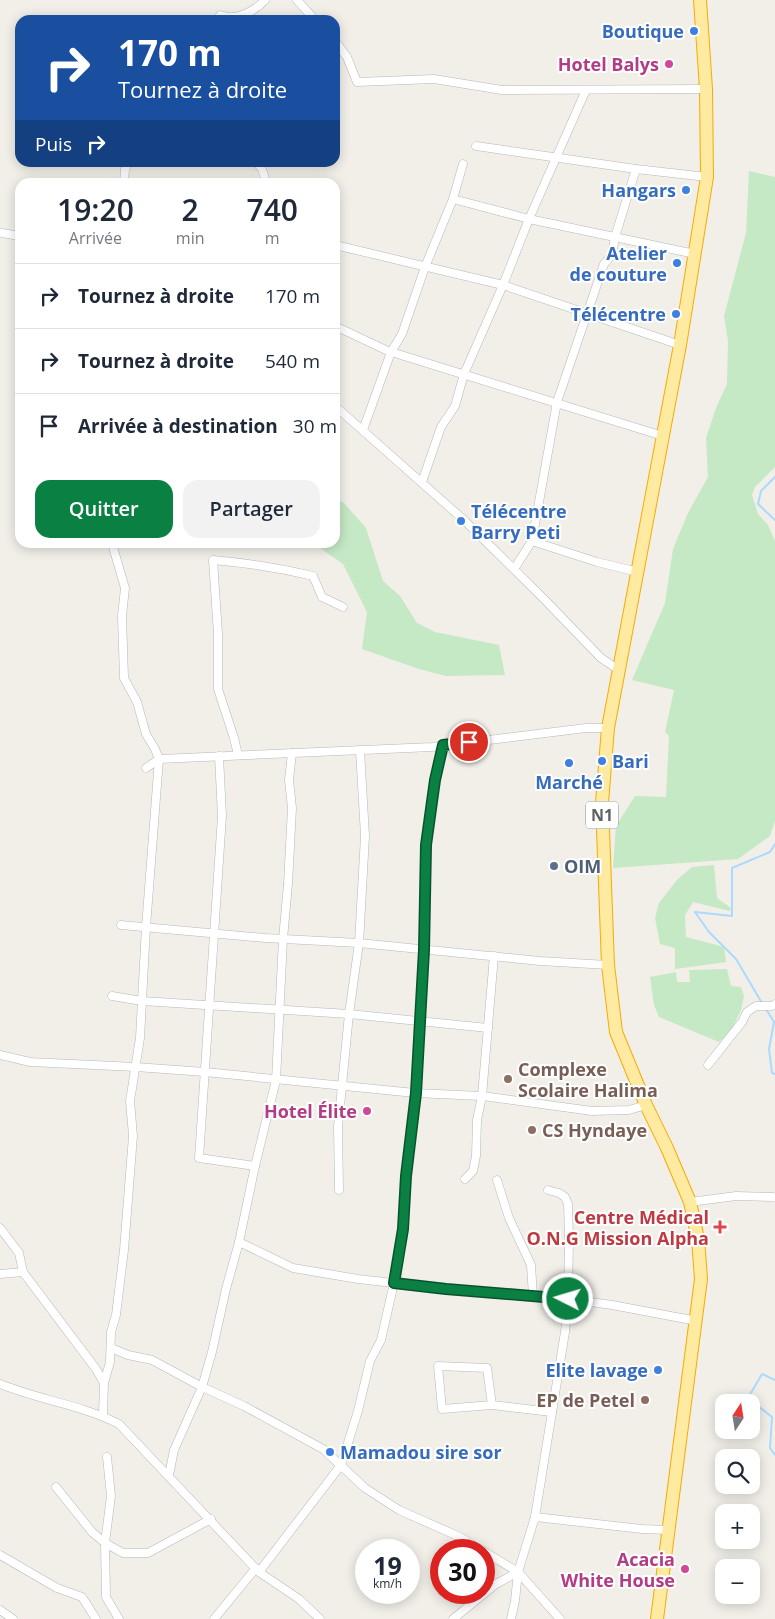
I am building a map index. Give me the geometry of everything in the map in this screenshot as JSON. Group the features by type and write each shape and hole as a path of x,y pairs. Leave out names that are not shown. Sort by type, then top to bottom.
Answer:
{"highway":[{"name":"N1","path":"658,1619 701,1280 698,1240 690,1202 646,1105 616,1032 608,965 602,803 608,728 680,346 707,177 706,89 700,0"}],"street":[{"path":"240,15 260,5 265,0"},
{"path":"297,0 310,15"},
{"path":"340,49 347,58 357,82 434,79 502,90 706,89"},
{"path":"422,482 441,427 455,406 464,374 586,90"},
{"path":"476,146 636,169 707,177"},
{"path":"363,430 391,352 402,334 425,267 453,199 463,164"},
{"path":"514,569 532,541 557,402 604,264 612,255 615,237 636,169"},
{"path":"453,199 529,219 695,254"},
{"path":"2,232 15,235"},
{"path":"340,246 503,285 680,346"},
{"path":"340,328 391,352 663,436"},
{"path":"340,410 465,521 600,658 620,670"},
{"path":"532,541 597,562 638,572"},
{"path":"103,1416 104,1383 110,1362 111,1332 116,1315 124,1250 134,1136 130,1101 140,1038 158,759 146,734 137,702 124,678 122,616 125,603 125,588 113,548"},
{"path":"238,755 218,689 218,634 213,560 254,564 313,576 322,597 343,607"},
{"path":"146,768 158,759 443,745 586,728 608,728"},
{"path":"214,1619 258,1570 341,1465 358,1411 370,1361 381,1340 394,1283 403,1229 406,1176 416,1093 424,950 426,845 435,780 443,745"},
{"path":"339,1190 338,1126 358,943 365,836 360,750"},
{"path":"169,1475 174,1450 202,1387 212,1352 276,1080 292,808 289,780 292,753"},
{"path":"219,756 222,816 216,934 199,1158 255,1166"},
{"path":"121,925 608,965"},
{"path":"465,1179 473,1171 475,1165 477,1120 482,1096 494,956"},
{"path":"112,996 142,1001 349,1014 488,1028"},
{"path":"708,1065 742,1022 746,1012 756,1006 774,1005"},
{"path":"0,1055 30,1062 205,1072 416,1093 482,1096 592,1111 629,1110 646,1105"},
{"path":"497,1180 509,1218 531,1264 533,1296"},
{"path":"511,1619 516,1601 518,1572 535,1517 565,1332 568,1299 568,1204 565,1196 548,1190"},
{"path":"690,1202 736,1196 773,1197"},
{"path":"0,1228 19,1253 24,1272 96,1369 104,1383"},
{"path":"239,1242 293,1268 446,1289 612,1304 697,1322"},
{"path":"0,1274 24,1272"},
{"path":"111,1348 128,1355 152,1360 202,1387 244,1406 323,1449 365,1488 399,1510 460,1537 518,1572 560,1619"},
{"path":"492,1405 487,1368 438,1366 442,1409 492,1405 552,1412"},
{"path":"0,1384 20,1392 103,1416 119,1424 258,1570 299,1598 320,1619"},
{"path":"106,1457 111,1496 105,1543 106,1598 119,1619"},
{"path":"56,1487 92,1532 105,1543 123,1553 148,1553 211,1519"},
{"path":"535,1517 642,1529 668,1530"},
{"path":"0,1555 58,1588 82,1597 96,1619"},
{"path":"453,1619 496,1584 518,1572"},
{"path":"0,1610 12,1619"}],"green space":[{"path":"749,171 775,177 775,467 755,487 752,495 758,514 768,525 775,541 775,821 770,836 738,859 613,868 616,826 635,796 666,797 669,736 665,732 674,690 632,680 665,603 673,549 688,513 708,477 706,438 716,408 727,384 728,341 724,316 746,233"},
{"path":"340,501 343,502 366,528 383,581 400,596 417,623 435,632 499,645 505,675 446,676 419,669 362,649 367,612 343,564 320,548 340,548"},
{"path":"714,865 717,898 731,908 730,911 693,902 685,915 686,937 724,947 726,962 675,969 675,948 660,944 655,918 659,903 677,880 692,867"},
{"path":"727,969 731,986 741,987 744,996 741,1010 730,1033 719,1042 659,1017 654,1005 650,977 676,972 677,982 690,982 689,970"}],"waterway":[{"path":"775,477 761,491 758,504 775,520"},
{"path":"762,1003 736,959 709,932 695,912 732,916 732,868 770,852 775,844"},
{"path":"766,1009 774,1022 769,1049 772,1073 775,1074"},
{"path":"775,1380 762,1374 748,1398 772,1417 770,1448 775,1455"}],"place":[{"name":"Boutique","path":"694,31"},
{"name":"Hotel Balys","path":"669,64"},
{"name":"Hangars","path":"686,190"},
{"name":"Atelier de couture","path":"677,263"},
{"name":"Télécentre","path":"676,314"},
{"name":"Télécentre Barry Peti","path":"461,521"},
{"name":"Bari","path":"602,761"},
{"name":"Marché","path":"569,763"},
{"name":"OIM","path":"554,866"},
{"name":"Complexe Scolaire Halima","path":"508,1079"},
{"name":"Hotel Élite","path":"367,1111"},
{"name":"CS Hyndaye","path":"532,1130"},
{"name":"Centre Médical O.N.G Mission Alpha","path":"720,1227"},
{"name":"Elite lavage","path":"658,1370"},
{"name":"EP de Petel","path":"645,1400"},
{"name":"Mamadou sire sor","path":"330,1452"},
{"name":"Acacia White House","path":"685,1569"}],"route":[{"path":"469,742 443,745 435,780 426,845 424,950 416,1093 406,1176 403,1229 394,1283 568,1299"}]}
